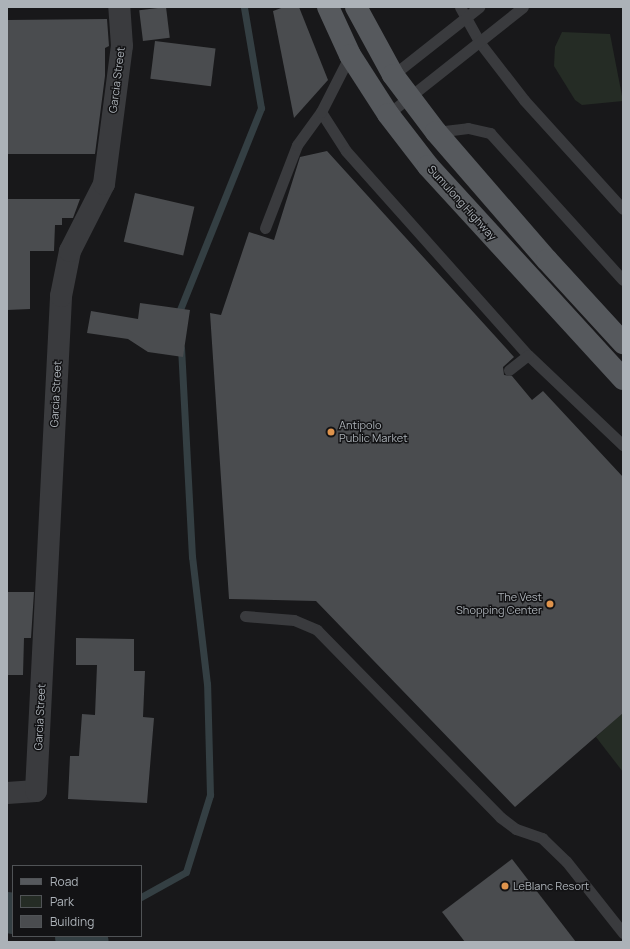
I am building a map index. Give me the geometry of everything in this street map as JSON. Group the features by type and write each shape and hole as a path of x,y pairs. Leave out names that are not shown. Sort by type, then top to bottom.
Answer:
{"main road":[{"name":"Sumulong Highway","path":"328,7 350,55 388,114 428,166 623,379"},
{"path":"356,7 393,75 436,132 546,260 623,343"}],"street":[{"name":"Garcia Street","path":"7,793 36,791 60,296 70,251 104,184 122,46 119,7"}],"lane":[{"path":"460,7 480,43 524,100 623,209"},
{"path":"393,75 479,7"},
{"path":"388,114 480,43 523,7"},
{"path":"265,228 297,145 321,112 350,55"},
{"path":"321,112 346,151 528,355 623,445"},
{"path":"436,132 468,128 490,133 623,280"},
{"path":"509,370 528,355"},
{"path":"245,616 294,620 317,630 500,817 516,829 542,838 566,861 623,933"}],"green space":[{"path":"562,32 610,34 623,101 582,105 575,100 554,66 555,47"},
{"path":"623,712 623,772 596,737"}],"building":[{"path":"166,7 170,38 143,41 139,10"},
{"path":"284,7 299,7 328,80 294,118 273,11"},
{"path":"107,19 109,46 105,48 105,76 95,154 7,154 7,20"},
{"path":"155,41 216,48 211,86 150,79"},
{"name":"Antipolo Public Market","path":"327,151 514,357 503,367 504,375 512,376 532,400 543,391 623,477 623,713 515,807 316,601 229,599 210,313 221,315 249,232 274,240 300,157"},
{"path":"135,193 194,207 183,255 124,242"},
{"path":"7,199 80,199 73,218 62,218 62,225 55,225 54,251 30,251 30,309 7,310"},
{"path":"140,303 190,310 183,357 148,352 128,339 87,333 91,311 138,319"},
{"path":"7,592 34,592 31,638 24,638 23,675 7,675"},
{"path":"76,638 134,639 134,671 145,671 143,717 154,718 147,803 68,799 70,756 79,756 82,714 95,715 97,665 76,665"},
{"name":"LeBlanc Resort","path":"512,859 576,942 465,942 442,912"}],"waterway":[{"path":"179,317 179,312 261,108 244,7"},
{"path":"142,896 186,872 210,795 207,684 192,557 181,348"},
{"path":"7,912 12,913"},
{"path":"77,937 88,942"}],"place":[{"name":"Antipolo Public Market","path":"331,432"},
{"name":"The Vest Shopping Center","path":"550,604"},
{"name":"LeBlanc Resort","path":"505,886"}]}
